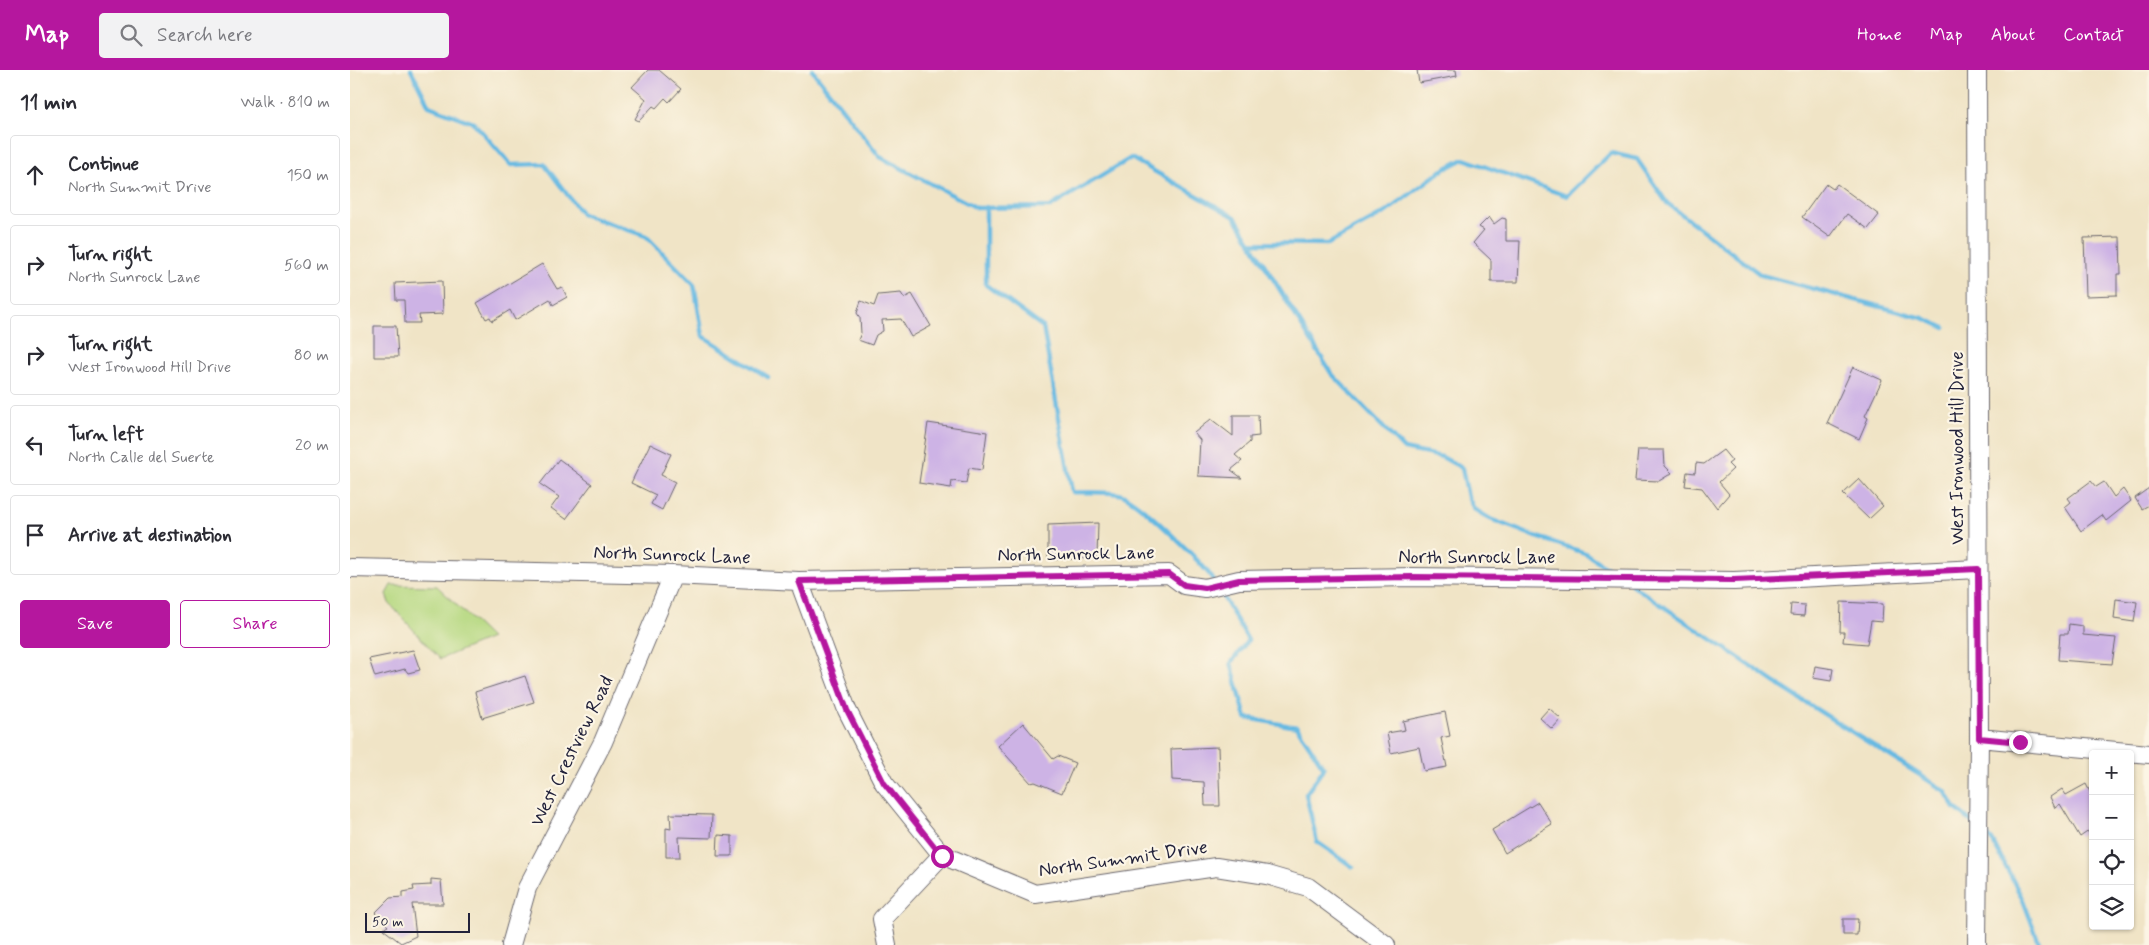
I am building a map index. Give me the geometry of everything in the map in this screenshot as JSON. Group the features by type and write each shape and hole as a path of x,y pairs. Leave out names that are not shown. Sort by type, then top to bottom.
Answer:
{"street":[{"name":"West Ironwood Hill Drive","path":"1977,70 1979,738 1977,945"},
{"name":"North Sunrock Lane","path":"350,568 673,575 799,581 1169,574 1184,585 1205,588 1248,580 1412,577 1734,580 1978,569"},
{"name":"West Crestview Road","path":"512,945 527,888 604,742 673,575"},
{"name":"North Summit Drive","path":"799,581 847,710 884,783 942,856 1035,894 1216,867 1267,875 1308,887 1386,945"},
{"path":"1979,738 2149,754"},
{"path":"888,945 882,919 942,856"}],"green space":[{"path":"391,585 437,586 491,638 440,659 389,603 386,594"}],"building":[{"path":"648,70 659,70 681,89 669,102 665,98 656,108 653,106 639,121 635,119 646,99 632,87"},
{"path":"1417,70 1456,70 1457,76 1419,83"},
{"path":"1826,184 1833,189 1837,184 1879,215 1868,229 1847,214 1830,237 1802,217"},
{"path":"1489,217 1494,224 1502,218 1506,219 1506,241 1520,241 1518,282 1491,282 1491,260 1473,243 1484,230 1479,227"},
{"path":"2120,237 2121,274 2117,274 2117,295 2086,296 2084,238"},
{"path":"542,264 557,289 562,287 567,297 553,305 550,299 515,320 510,310 492,321 490,317 486,319 477,303"},
{"path":"442,281 443,314 419,315 420,323 405,323 404,300 396,300 395,283"},
{"path":"901,293 904,298 912,294 931,326 911,337 901,319 882,320 883,331 876,335 872,345 858,340 861,333 860,318 857,313 861,301 874,306 878,295"},
{"path":"374,326 396,326 398,357 374,357"},
{"path":"1853,367 1882,380 1865,416 1868,418 1859,439 1827,423"},
{"path":"1233,415 1258,415 1259,436 1250,437 1250,442 1235,455 1242,461 1231,470 1242,478 1198,476 1200,440 1194,433 1211,419 1233,436"},
{"path":"928,423 987,432 982,470 969,468 966,483 952,481 951,488 919,483"},
{"path":"650,444 671,454 661,475 675,482 662,510 651,504 656,495 631,483"},
{"path":"1638,450 1664,450 1665,466 1672,473 1659,481 1635,480"},
{"path":"1723,450 1732,461 1728,464 1733,469 1719,482 1729,494 1717,508 1702,488 1685,486 1687,472 1695,473 1696,463 1704,464"},
{"path":"559,459 592,484 566,519 551,508 559,497 540,484"},
{"path":"1859,479 1883,506 1869,519 1843,494"},
{"path":"2091,481 2096,487 2104,482 2114,497 2123,489 2131,501 2106,521 2102,515 2081,531 2065,507 2071,502 2068,498"},
{"path":"2149,488 2149,505 2142,509 2135,498"},
{"path":"1098,523 1097,558 1048,560 1048,525"},
{"path":"2116,599 2137,602 2134,622 2114,619"},
{"path":"1841,602 1883,604 1882,622 1871,621 1867,644 1843,642 1844,632 1840,632"},
{"path":"1791,604 1805,605 1804,616 1790,615"},
{"path":"2069,624 2083,626 2083,635 2116,638 2112,664 2058,660 2060,634 2068,634"},
{"path":"413,650 420,670 408,673 405,669 375,677 369,659"},
{"path":"1815,666 1833,669 1831,681 1813,678"},
{"path":"525,676 534,702 482,718 475,692"},
{"path":"1549,708 1561,719 1552,729 1540,718"},
{"path":"1445,712 1450,736 1441,738 1447,767 1424,771 1419,747 1391,753 1387,733 1405,730 1403,721"},
{"path":"1023,723 1053,759 1058,756 1075,763 1062,793 1035,782 1031,783 998,746"},
{"path":"1218,747 1220,806 1205,806 1204,782 1172,780 1171,749"},
{"path":"2086,784 2089,790 2089,831 2080,837 2060,804 2055,808 2050,797 2062,789 2066,795"},
{"path":"1538,802 1552,824 1505,853 1492,830"},
{"path":"670,814 712,815 711,838 679,837 680,857 666,857 666,828 671,829"},
{"path":"718,835 732,836 732,856 717,856"},
{"path":"431,879 441,880 443,904 412,904 416,936 401,943 383,929 388,926 375,913 390,898 403,897 403,892 414,890 413,886 431,885"},
{"path":"1843,919 1858,919 1857,935 1843,935"}],"waterway":[{"path":"411,70 429,106 474,123 511,165 544,164 582,214 646,236 694,285 703,336 768,377"},
{"path":"812,70 880,157 977,208 1050,207 1131,158 1235,217 1331,373 1404,449 1442,457 1462,468 1468,497 1474,509 1490,519 1585,553 1615,573"},
{"path":"1251,243 1328,244 1386,212 1441,171 1464,159 1567,196 1611,153 1637,159 1667,203 1761,275 1923,318 1945,328"},
{"path":"986,207 986,285 1043,327 1072,492 1113,493 1128,498 1170,533 1198,561 1214,581"},
{"path":"1632,585 1783,688 1945,791 1955,808 1973,823"},
{"path":"1218,588 1248,640 1231,663 1246,718 1297,727 1324,768 1306,794 1317,842 1353,867"},
{"path":"1984,833 1992,840 2023,900 2040,945"}],"route":[{"path":"942,856 884,783 847,710 799,581 1169,574 1184,585 1205,588 1239,580 1412,577 1734,580 1978,569 1979,738 2020,742"}]}
